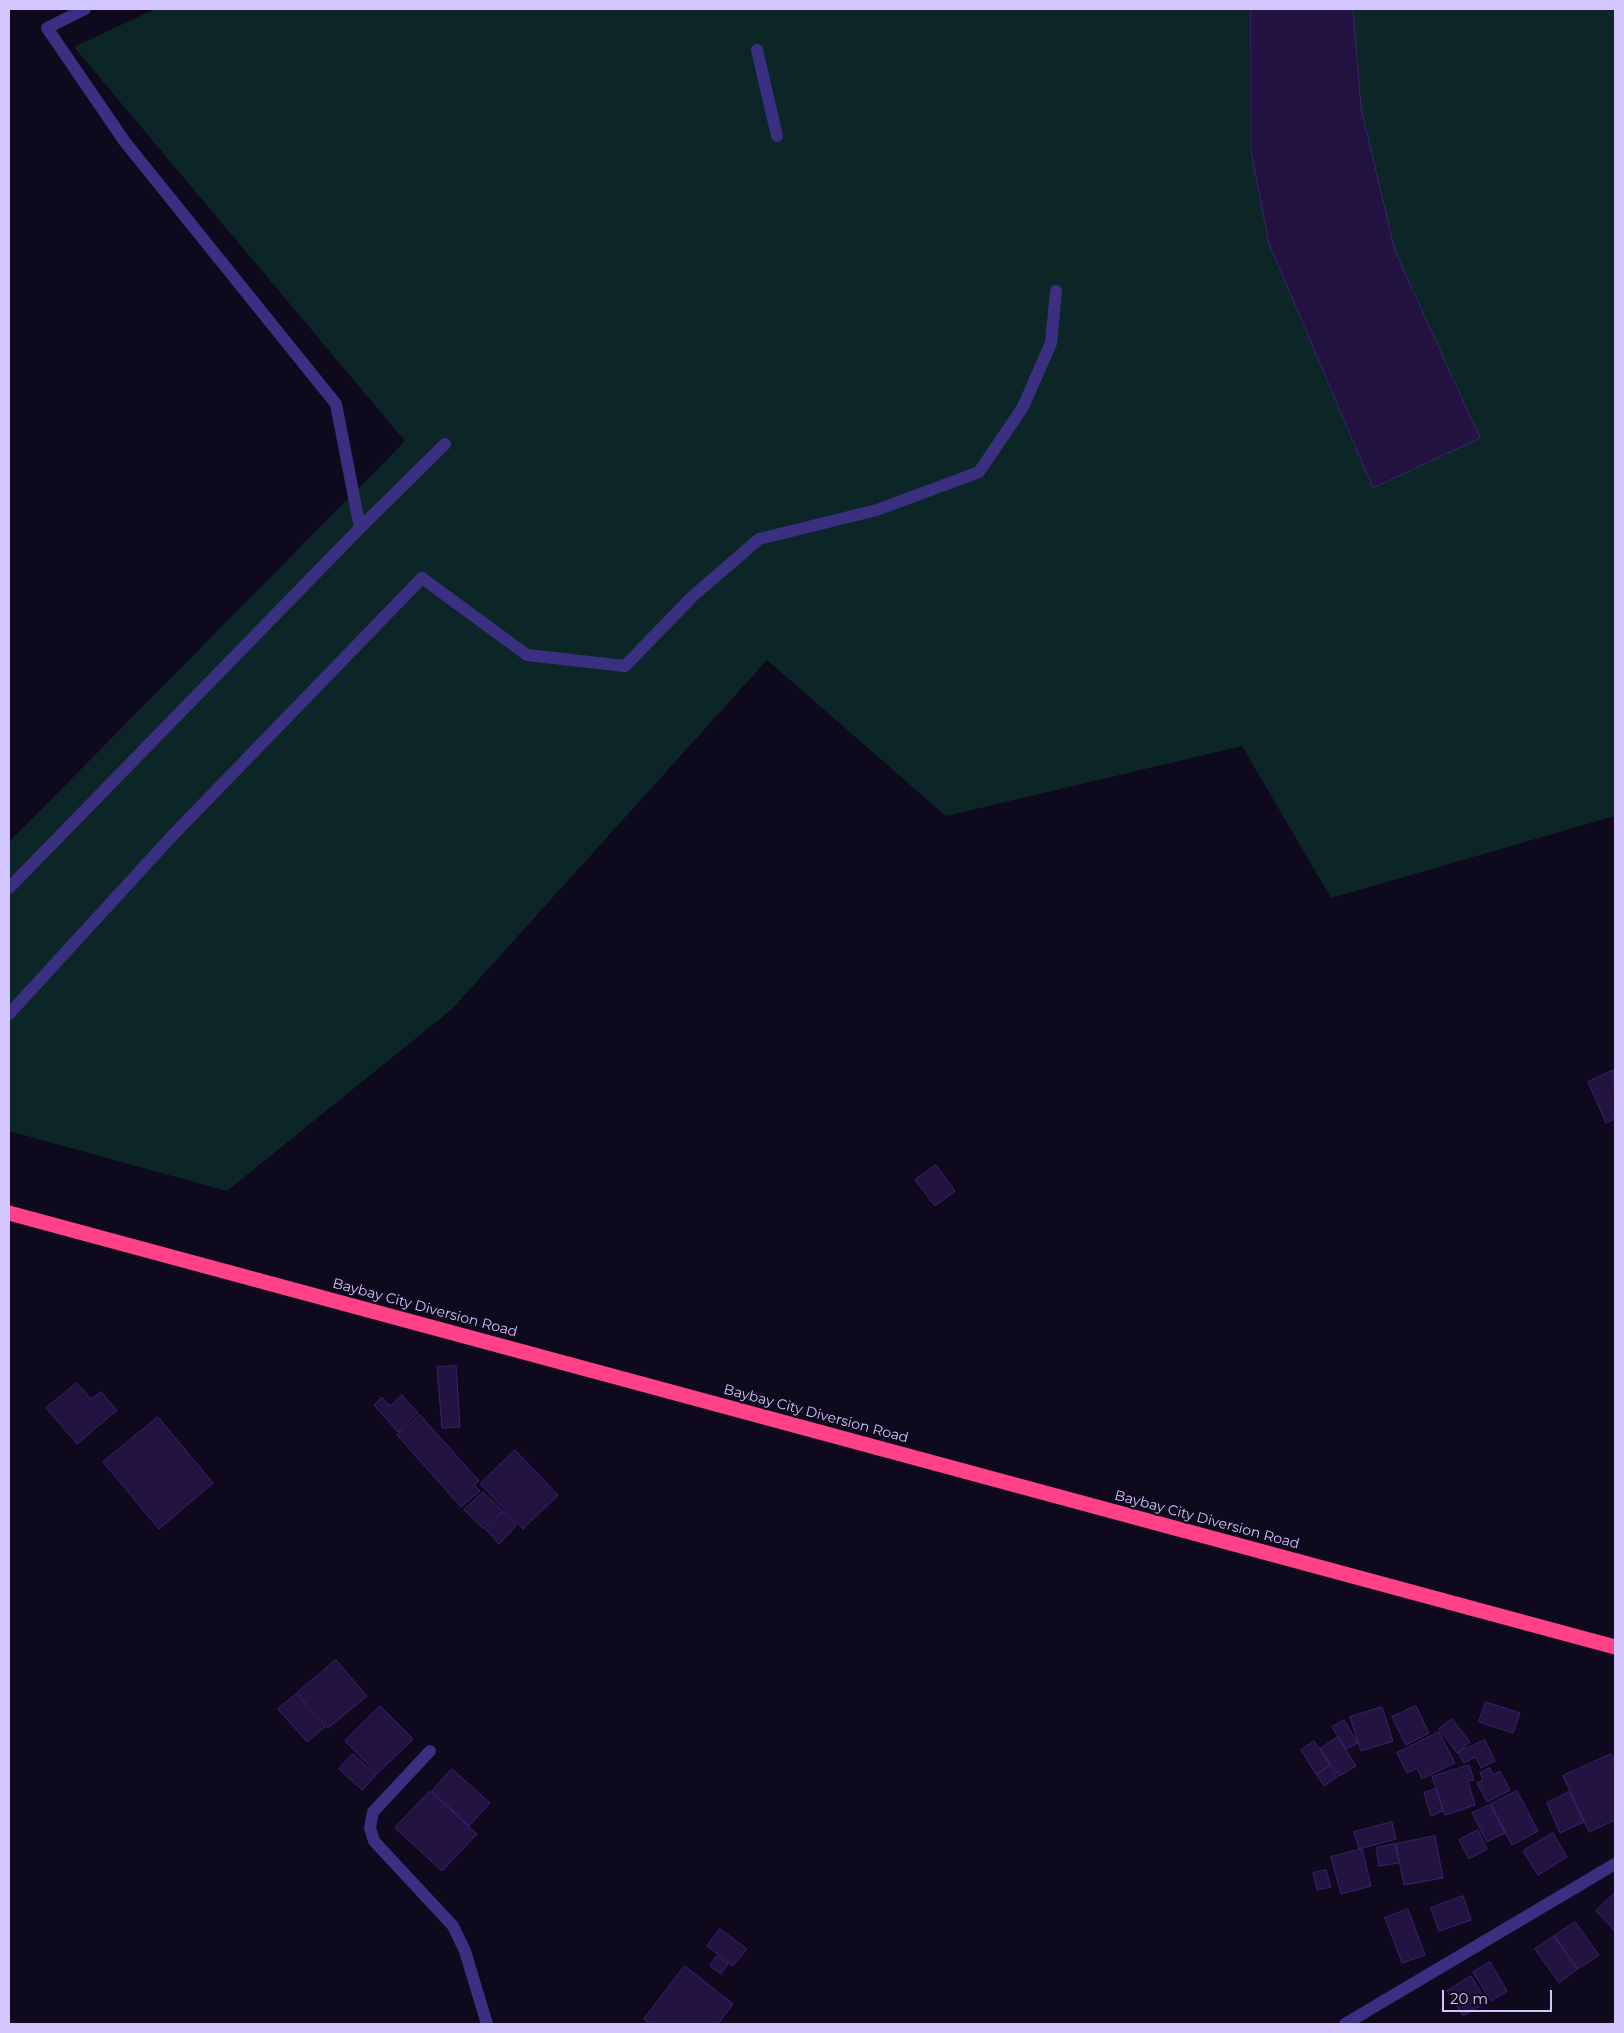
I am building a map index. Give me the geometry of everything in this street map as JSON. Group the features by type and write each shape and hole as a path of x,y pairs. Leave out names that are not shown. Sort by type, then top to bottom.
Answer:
{"highway":[{"name":"Baybay City Diversion Road","path":"9,1213 1615,1646"}],"street":[{"path":"85,9 47,28 124,142 336,404 360,528"},
{"path":"757,50 778,136"},
{"path":"9,1014 173,835 422,578 527,655 625,666 693,596 760,539 877,510 979,472 1023,407 1051,343 1056,292"},
{"path":"9,888 360,528 445,444"},
{"path":"430,1751 373,1812 370,1828 374,1842 453,1926 465,1951 487,2024"},
{"path":"1345,2024 1615,1864"}],"green space":[{"path":"155,9 1615,9 1615,816 1331,898 1242,746 946,816 767,660 452,1009 227,1191 9,1131 9,842 405,441 74,47"}],"building":[{"path":"1251,9 1353,9 1361,108 1395,251 1480,438 1373,488 1269,244 1251,151"},
{"path":"1614,1070 1615,1119 1606,1123 1588,1082"},
{"path":"936,1165 955,1191 935,1206 915,1180"},
{"path":"456,1366 460,1427 442,1428 437,1367"},
{"path":"77,1383 91,1399 101,1392 117,1410 77,1444 46,1408"},
{"path":"402,1395 418,1413 398,1432 374,1405 382,1397 390,1406"},
{"path":"420,1415 479,1481 474,1485 480,1491 461,1507 397,1435"},
{"path":"158,1417 213,1483 159,1529 103,1462"},
{"path":"515,1450 558,1495 523,1529 480,1484"},
{"path":"483,1492 503,1511 484,1529 464,1510"},
{"path":"504,1512 517,1525 499,1544 486,1530"},
{"path":"336,1660 367,1696 328,1728 297,1693"},
{"path":"296,1694 325,1727 307,1742 278,1709"},
{"path":"1486,1702 1520,1713 1513,1733 1479,1722"},
{"path":"380,1706 413,1739 377,1774 345,1741"},
{"path":"1416,1706 1429,1733 1406,1745 1392,1717"},
{"path":"1382,1707 1393,1741 1361,1751 1350,1717"},
{"path":"1452,1719 1470,1742 1457,1753 1439,1729"},
{"path":"1344,1720 1358,1743 1346,1749 1332,1727"},
{"path":"1439,1732 1455,1763 1422,1779 1417,1768 1407,1773 1397,1753"},
{"path":"1338,1737 1356,1766 1339,1776 1320,1749"},
{"path":"1485,1740 1495,1761 1481,1768 1476,1757 1464,1763 1458,1752"},
{"path":"1314,1741 1330,1765 1316,1774 1301,1750"},
{"path":"353,1754 376,1775 362,1790 339,1769"},
{"path":"1611,1754 1615,1763 1615,1820 1589,1832 1563,1776"},
{"path":"1469,1765 1474,1780 1468,1781 1475,1805 1445,1815 1432,1777"},
{"path":"1330,1766 1337,1777 1324,1786 1317,1775"},
{"path":"1490,1768 1493,1775 1500,1771 1510,1790 1487,1802 1477,1783 1483,1780 1480,1773"},
{"path":"452,1769 490,1803 469,1826 432,1791"},
{"path":"1436,1789 1443,1811 1431,1816 1424,1793"},
{"path":"430,1791 477,1834 442,1871 395,1828"},
{"path":"1517,1791 1538,1831 1512,1845 1491,1804"},
{"path":"1569,1792 1584,1822 1560,1833 1547,1803"},
{"path":"1490,1805 1505,1833 1487,1842 1472,1813"},
{"path":"1392,1822 1396,1839 1359,1849 1354,1832"},
{"path":"1478,1830 1487,1849 1469,1859 1459,1840"},
{"path":"1553,1833 1567,1857 1538,1875 1523,1851"},
{"path":"1435,1836 1443,1878 1404,1885 1396,1844"},
{"path":"1395,1844 1399,1863 1379,1866 1376,1848"},
{"path":"1362,1849 1371,1886 1341,1894 1331,1857"},
{"path":"1326,1870 1331,1887 1317,1890 1313,1873"},
{"path":"1615,1893 1615,1931 1596,1911"},
{"path":"1463,1896 1471,1920 1439,1931 1431,1908"},
{"path":"1408,1909 1425,1955 1402,1963 1385,1918"},
{"path":"1575,1922 1599,1955 1578,1969 1554,1936"},
{"path":"720,1929 747,1949 733,1966 707,1946"},
{"path":"1554,1936 1577,1969 1559,1983 1535,1949"},
{"path":"717,1956 728,1964 721,1974 710,1966"},
{"path":"1490,1962 1507,1991 1491,2001 1473,1972"},
{"path":"685,1966 733,2004 718,2024 650,2024 644,2019"},
{"path":"1471,1976 1487,2002 1463,2016 1447,1991"}]}
